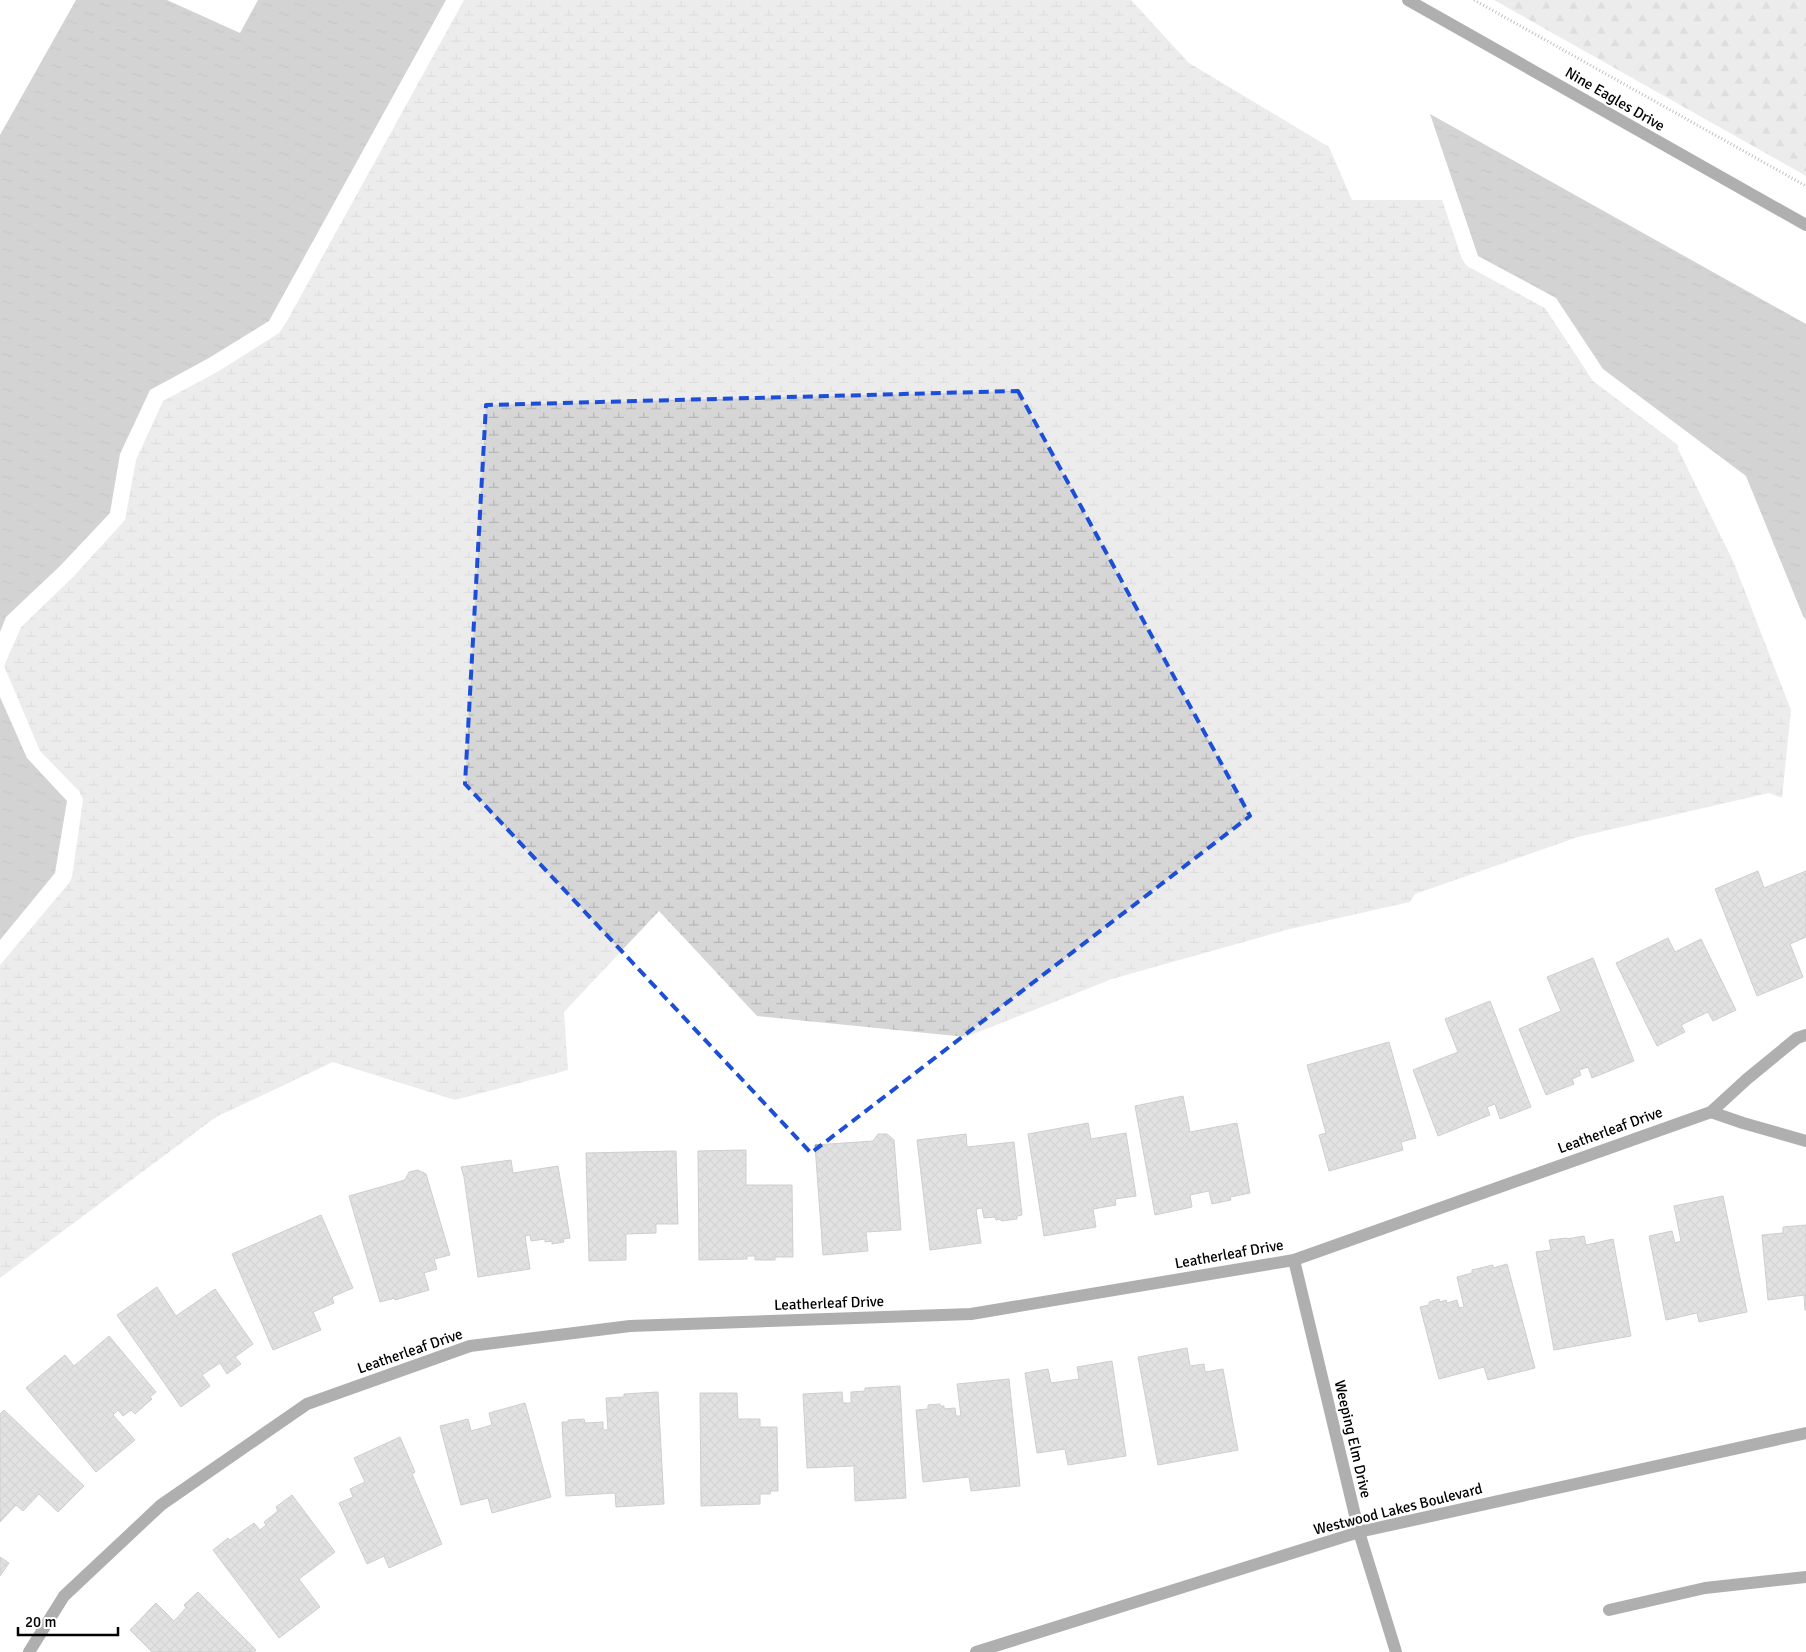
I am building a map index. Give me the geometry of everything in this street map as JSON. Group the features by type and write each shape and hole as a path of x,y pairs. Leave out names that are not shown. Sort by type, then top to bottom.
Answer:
{"street":[{"name":"Nine Eagles Drive","path":"1408,0 1806,225"},
{"name":"Leatherleaf Drive","path":"29,1652 64,1596 161,1506 307,1404 470,1346 630,1326 971,1314 1294,1260 1711,1112 1747,1079 1797,1038 1806,1035"},
{"path":"1711,1112 1806,1141"},
{"name":"Weeping Elm Drive","path":"1294,1260 1359,1532 1396,1652"},
{"name":"Westwood Lakes Boulevard","path":"976,1652 1359,1532 1806,1433"},
{"path":"1609,1610 1705,1588 1806,1577"}],"path":[{"path":"1474,0 1806,186"}],"highlighted area":[{"path":"1018,391 1250,816 811,1153 465,784 486,405"}],"green space":[{"path":"464,0 1131,0 1189,63 1329,147 1352,200 1442,200 1462,259 1467,266 1545,308 1593,381 1678,445 1678,449 1734,563 1791,710 1782,798 1769,793 1578,837 1415,894 1410,902 1290,929 1112,979 966,1037 757,1016 659,911 564,1012 568,1070 455,1100 333,1062 216,1117 0,1278 0,965 69,883 72,877 83,800 79,791 40,751 4,666 21,627 73,577 125,520 136,460 163,401 219,371 279,333"},
{"path":"1494,0 1806,0 1806,176"}],"water":[{"path":"76,0 167,0 240,33 258,0 446,0 269,321 209,358 150,390 120,454 110,513 60,566 6,617 0,632 0,135"},
{"path":"1430,114 1806,324 1806,620 1746,476 1603,369 1556,298 1478,256"},
{"path":"0,697 27,758 67,801 55,873 0,940"}],"building":[{"path":"1758,871 1764,888 1806,871 1806,937 1790,944 1803,977 1757,996 1715,889"},
{"path":"1668,938 1675,952 1701,939 1736,1010 1713,1021 1708,1012 1681,1025 1685,1032 1657,1046 1616,963"},
{"path":"1593,958 1634,1061 1592,1078 1588,1067 1579,1070 1581,1075 1572,1079 1574,1084 1546,1095 1519,1029 1561,1011 1547,977"},
{"path":"1490,1001 1531,1107 1500,1119 1495,1104 1487,1107 1490,1115 1438,1136 1413,1070 1458,1052 1445,1019"},
{"path":"1389,1042 1416,1138 1401,1142 1403,1150 1329,1171 1319,1135 1326,1133 1307,1065"},
{"path":"1183,1096 1190,1132 1237,1123 1250,1193 1230,1197 1231,1200 1212,1204 1209,1191 1190,1195 1192,1207 1155,1215 1135,1106"},
{"path":"1088,1123 1091,1139 1126,1133 1136,1196 1115,1199 1116,1205 1093,1209 1096,1227 1044,1236 1028,1134"},
{"path":"878,1134 887,1134 894,1140 901,1230 866,1232 868,1251 823,1255 815,1145 873,1141"},
{"path":"966,1134 967,1147 1014,1142 1022,1215 1017,1216 1017,1219 1001,1221 1001,1219 996,1220 995,1217 984,1218 982,1208 976,1209 981,1243 930,1250 917,1140"},
{"path":"746,1150 746,1185 792,1185 793,1257 775,1257 775,1260 755,1260 755,1256 747,1256 747,1259 699,1260 698,1151"},
{"path":"676,1151 678,1224 656,1224 656,1233 626,1234 626,1260 589,1261 586,1153"},
{"path":"511,1160 513,1173 558,1166 570,1238 563,1239 564,1242 552,1244 552,1241 545,1242 545,1239 531,1241 530,1235 525,1236 530,1269 478,1277 461,1167"},
{"path":"418,1170 426,1174 450,1255 434,1259 437,1269 424,1273 429,1290 395,1300 395,1298 380,1302 349,1196 405,1180 409,1172"},
{"path":"1723,1196 1747,1312 1699,1322 1697,1313 1666,1320 1649,1236 1672,1231 1675,1243 1681,1241 1674,1206"},
{"path":"321,1215 353,1288 332,1297 334,1303 313,1312 321,1330 273,1350 232,1254"},
{"path":"1806,1225 1805,1310 1804,1295 1768,1300 1762,1235 1783,1233 1783,1227"},
{"path":"1584,1236 1586,1245 1613,1239 1631,1336 1554,1350 1536,1252 1551,1250 1549,1240"},
{"path":"1507,1264 1535,1368 1488,1380 1484,1367 1439,1379 1420,1307 1429,1305 1429,1302 1439,1299 1440,1302 1446,1300 1447,1303 1457,1300 1459,1308 1464,1307 1457,1277 1472,1273 1472,1270 1493,1265 1493,1268"},
{"path":"157,1287 176,1316 215,1289 253,1344 235,1357 241,1364 227,1374 220,1363 202,1375 210,1386 181,1407 117,1315"},
{"path":"109,1336 156,1392 150,1397 152,1399 135,1414 131,1410 123,1416 118,1410 113,1415 135,1440 96,1472 26,1388 65,1355 74,1366"},
{"path":"1187,1348 1190,1366 1204,1364 1205,1372 1223,1369 1238,1450 1158,1465 1138,1357"},
{"path":"1112,1361 1126,1456 1068,1465 1065,1449 1037,1453 1025,1373 1048,1369 1051,1383 1079,1379 1077,1367"},
{"path":"1009,1379 1020,1486 971,1491 969,1477 923,1482 916,1410 928,1409 928,1405 940,1404 940,1406 944,1406 944,1409 955,1408 956,1416 961,1416 957,1384"},
{"path":"900,1386 906,1498 855,1501 854,1466 807,1468 803,1394 842,1392 843,1403 851,1403 851,1392 865,1391 865,1388"},
{"path":"658,1392 664,1504 616,1507 615,1493 566,1496 562,1422 584,1419 585,1423 603,1422 603,1430 608,1430 606,1398 624,1397 624,1394"},
{"path":"700,1393 737,1393 738,1419 760,1419 760,1427 777,1427 778,1491 771,1491 770,1494 760,1494 760,1504 701,1506"},
{"path":"525,1403 551,1497 492,1513 488,1498 461,1505 440,1426 468,1419 471,1431 492,1425 489,1413"},
{"path":"4,1410 84,1486 58,1512 39,1494 23,1511 16,1505 0,1522 0,1414"},
{"path":"400,1437 415,1472 412,1474 442,1544 389,1568 384,1556 367,1564 339,1503 353,1497 350,1489 365,1482 354,1458"},
{"path":"292,1495 335,1552 299,1579 320,1607 279,1638 213,1550 228,1538 230,1540 254,1523 260,1530 266,1525 264,1522 278,1511 276,1507"},
{"path":"0,1557 9,1563 0,1576"},
{"path":"198,1592 256,1650 254,1652 152,1652 130,1630 156,1603 174,1621 186,1608 184,1605"}]}
